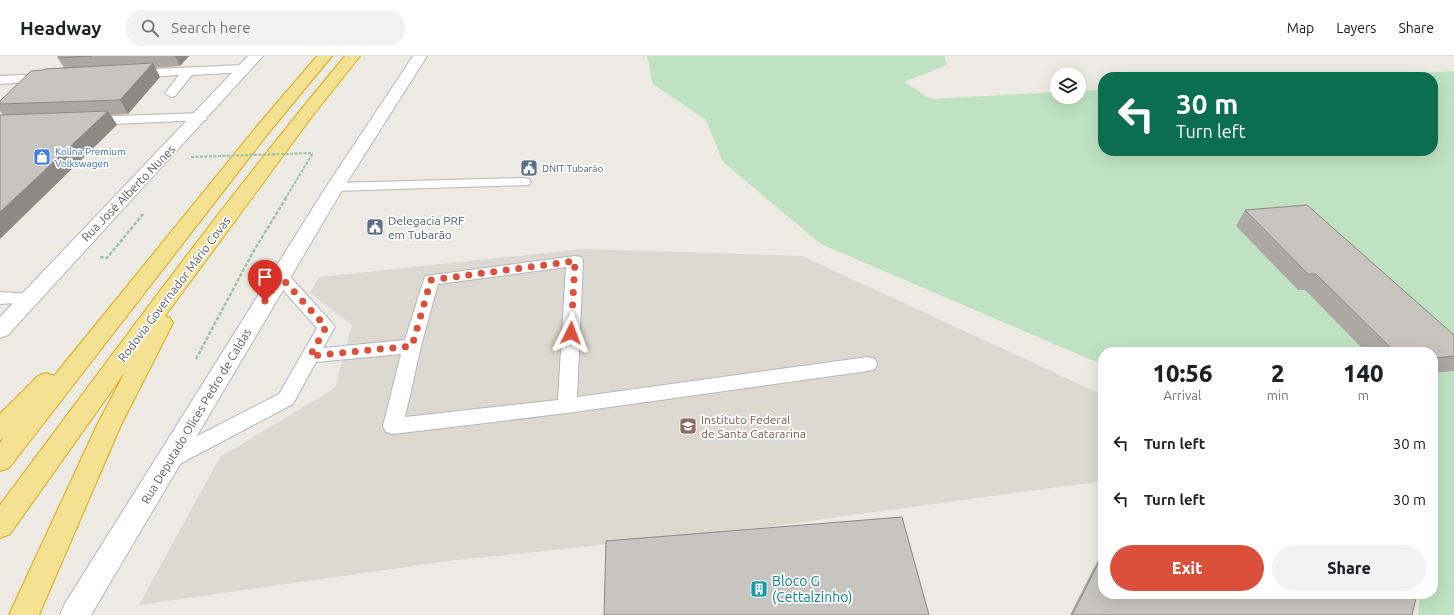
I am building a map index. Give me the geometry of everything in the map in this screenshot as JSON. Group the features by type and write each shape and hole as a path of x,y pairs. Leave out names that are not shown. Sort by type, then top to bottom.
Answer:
{"highway":[{"path":"0,461 264,128 325,56"},
{"name":"Rodovia Governador Mário Covas","path":"0,526 196,258 307,112 352,56"},
{"path":"24,615 109,425 196,258"},
{"path":"0,430 137,287"}],"main road":[{"name":"Rua José Alberto Nunes","path":"0,330 28,298 201,117 256,56"},
{"name":"Rua Deputado Olices Pedro de Caldas","path":"75,615 280,276 335,187 420,56"}],"lane":[{"path":"122,74 243,69"},
{"path":"171,93 189,71"},
{"path":"0,80 61,77"},
{"path":"78,122 201,117"},
{"path":"335,187 524,182"},
{"path":"567,406 575,261 431,280 412,346 393,426 567,406 868,364"},
{"path":"169,460 286,400 326,327 280,276"},
{"path":"0,298 28,298"},
{"path":"310,356 412,346"}],"path":[{"path":"191,157 313,153 252,252 196,360"}],"shaded area":[{"name":"Instituto Federal de Santa Catararina","path":"584,249 802,256 1098,393 1098,482 743,530 448,561 139,605 220,457 335,388 352,325 310,293 319,277"}],"green space":[{"path":"647,56 944,56 947,65 904,82 931,99 1050,92 1050,104 1086,104 1086,91 1098,90 1098,156 1438,156 1438,72 1434,72 1454,71 1454,615 1418,615 1420,599 1438,599 1438,347 1098,347 1098,363 821,244 723,162 706,120 653,84"}],"building":[{"path":"59,56 92,56 58,58"},
{"path":"153,63 120,100 0,104 0,101 31,71"},
{"name":"Kolina Premium Volkswagen","path":"108,111 0,212 0,115"},
{"path":"1307,205 1454,335 1454,356 1438,358 1438,347 1390,347 1316,274 1308,274 1245,210"},
{"name":"Bloco G (Cettalzinho)","path":"902,517 929,615 604,615 606,541"},
{"path":"1098,564 1098,599 1416,599 1412,615 1072,615"}],"place":[{"name":"Kolina Premium Volkswagen","path":"42,157"},
{"name":"DNIT Tubarão","path":"529,168"},
{"name":"Delegacia PRF em Tubarão","path":"375,227"},
{"name":"Instituto Federal de Santa Catararina","path":"688,426"},
{"name":"Bloco G (Cettalzinho)","path":"759,589"}],"route":[{"path":"265,301 280,276 326,327 310,356 412,346 431,280 575,261 571,333"}]}
